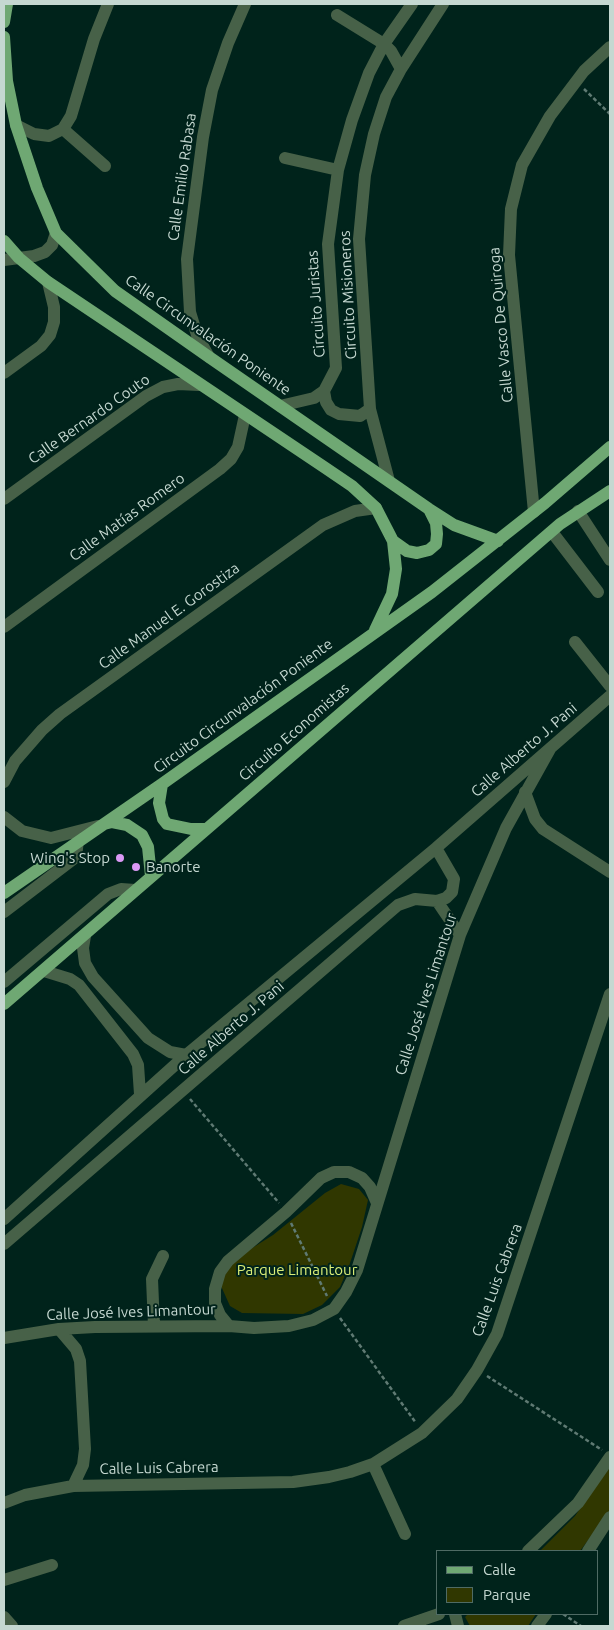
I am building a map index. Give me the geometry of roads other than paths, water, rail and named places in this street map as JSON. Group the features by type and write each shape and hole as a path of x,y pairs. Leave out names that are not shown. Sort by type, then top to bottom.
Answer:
{"main road":[{"path":"4,22 7,4"},
{"name":"Calle Circunvalación Poniente","path":"4,37 6,81 16,125 37,188 56,233 115,291 209,357 430,509 454,524 498,541"},
{"path":"4,241 19,258 48,282 352,486 376,508 393,541 396,569 392,594 374,633"},
{"path":"498,541 610,447"},
{"name":"Circuito Economistas","path":"4,1004 552,532 578,511 610,491"},
{"path":"393,541 407,551 417,553 429,550 436,544 437,534 430,509"},
{"name":"Circuito Circunvalación Poniente","path":"4,893 98,826 162,784 374,633 498,541"},
{"path":"162,784 159,795 160,812 167,824 191,829 205,829"},
{"path":"98,826 120,823 138,831 148,848 151,876"}],"street":[{"path":"16,125 34,134 48,136 63,129 71,116 94,39 108,4"},
{"name":"Calle Emilio Rabasa","path":"209,357 197,335 190,312 187,259 203,136 212,90 228,43 246,4"},
{"name":"Circuito Juristas","path":"324,391 336,368 328,244 338,170 352,120 369,73 384,44 412,4"},
{"name":"Circuito Misioneros","path":"389,481 370,409 359,239 365,176 374,134 386,97 401,69 443,4"},
{"path":"337,15 384,44 391,51 401,69"},
{"name":"Calle Vasco De Quiroga","path":"534,512 509,255 511,209 522,165 550,116 584,71 610,47"},
{"path":"63,129 105,166"},
{"path":"285,158 338,170"},
{"path":"4,260 45,252 52,245 56,233"},
{"path":"4,373 41,346 50,335 54,322 54,307 48,282"},
{"name":"Calle Bernardo Couto","path":"4,499 146,396 163,387 178,384 199,385"},
{"path":"280,406 301,402 324,391 326,402 331,410 339,414 360,416 370,409"},
{"name":"Calle Matías Romero","path":"4,627 220,469 238,447 245,415"},
{"name":"Calle Manuel E. Gorostiza","path":"4,782 15,761 42,730 60,714 323,525 354,511 376,508"},
{"path":"578,511 610,560"},
{"path":"552,532 598,592"},
{"path":"575,642 610,686"},
{"name":"Calle Alberto J. Pani","path":"4,1219 140,1094 436,848 610,696"},
{"name":"Calle José Ives Limantour","path":"4,1338 59,1329 154,1326 254,1328 289,1326 313,1320 334,1309 346,1292 357,1270 460,935 506,828 550,749"},
{"path":"525,792 535,819 543,829 610,872"},
{"path":"4,817 22,831 51,838 98,826"},
{"path":"4,912 76,857 78,840"},
{"path":"436,848 454,879 452,892 446,898 437,901 460,935"},
{"path":"4,982 108,894 121,889 135,890"},
{"name":"Calle Alberto J. Pani","path":"4,1244 398,905 415,899 437,901"},
{"path":"85,936 83,948 86,964 93,977 148,1038 170,1052 186,1055"},
{"path":"44,971 70,979 79,985 132,1054 138,1065 140,1094"},
{"name":"Calle Luis Cabrera","path":"4,1503 25,1495 73,1486 293,1482 350,1472 373,1464 422,1433 457,1399 477,1370 497,1334 610,994"},
{"name":"Calle José Ives Limantour","path":"229,1326 220,1315 215,1303 215,1290 220,1272 228,1260 286,1212 321,1178 334,1172 349,1172 362,1178 370,1187 378,1202"},
{"path":"154,1326 152,1279 163,1256"},
{"path":"59,1329 76,1349 80,1361 85,1449 83,1465 73,1486"},
{"path":"529,1550 578,1503 610,1456"},
{"path":"373,1464 405,1534"},
{"path":"589,1550 610,1517"},
{"path":"4,1580 52,1565"},
{"path":"404,1626 436,1615"},
{"path":"537,1626 545,1615"},
{"path":"4,1617 12,1626"}],"place":[{"name":"Wing's Stop","path":"120,858"},
{"name":"Banorte","path":"136,867"}],"park label":[{"name":"Parque Limantour","path":"297,1270"}]}
